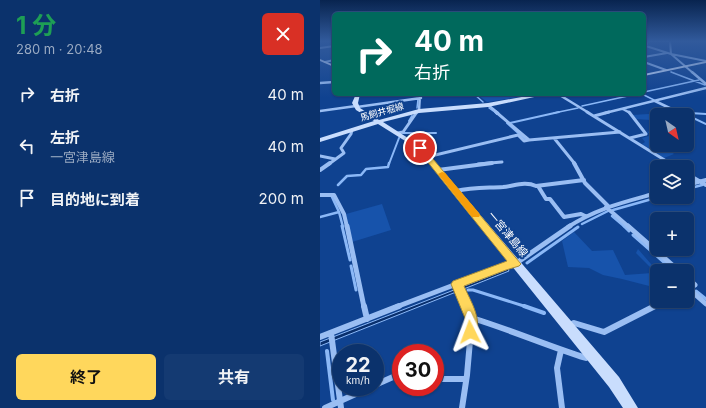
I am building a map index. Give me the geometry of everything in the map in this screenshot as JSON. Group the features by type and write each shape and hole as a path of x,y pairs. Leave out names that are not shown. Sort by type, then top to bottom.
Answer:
{"main road":[{"path":"322,61 332,64"},
{"path":"646,75 706,62"},
{"path":"356,106 358,96"},
{"name":"馬飼井堀線","path":"320,140 418,111 488,105 535,96"},
{"name":"一宮津島線","path":"356,106 378,122 420,148 614,382 631,408"}],"street":[{"path":"678,60 706,84"},
{"path":"646,63 666,70"},
{"path":"320,83 332,82"},
{"path":"593,116 706,88"},
{"path":"561,96 665,160"},
{"path":"320,111 421,98 418,111 404,132 398,133"},
{"path":"654,101 669,108"},
{"path":"488,105 529,140"},
{"path":"622,109 630,113 646,134 630,138"},
{"path":"320,170 344,152 341,148 352,134 352,130"},
{"path":"428,157 518,135 524,141 620,132"},
{"path":"554,138 572,159 584,180 607,207 671,264"},
{"path":"320,156 335,159"},
{"path":"438,170 468,165 502,162"},
{"path":"694,178 706,185"},
{"path":"456,191 469,188 504,187 516,184 532,184 538,186 584,180"},
{"path":"694,183 706,180"},
{"path":"538,186 546,198 550,199 564,217 581,214 585,216"},
{"path":"320,195 334,196 344,214 367,319"},
{"path":"320,337 332,337 367,319 459,288 504,266 516,264 585,216 607,207 650,195"},
{"path":"459,288 472,318 462,408"},
{"path":"694,295 706,304"},
{"path":"568,327 574,323 604,332 652,308"},
{"path":"472,318 508,329 561,350 586,358 591,354"},
{"path":"332,337 341,404"},
{"path":"561,350 557,368 562,408"},
{"path":"444,379 465,379"},
{"path":"325,408 341,404 356,396"}],"shaded area":[{"path":"479,96 519,97 487,102"},
{"path":"649,114 650,120 635,119 632,115"},
{"path":"650,137 650,149 642,144 645,142 642,138"},
{"path":"655,152 672,152 674,154 664,158"},
{"path":"382,204 391,230 352,242 346,214"},
{"path":"574,232 592,251 613,250 625,275 650,273 650,286 603,275 589,268 568,267 562,241"},
{"path":"638,249 651,264 650,267 636,253"},
{"path":"508,269 509,271 320,346 320,342"}],"waterway":[{"path":"674,73 671,72 694,81"},
{"path":"694,81 699,80"},
{"path":"646,92 694,81"},
{"path":"694,81 705,85"},
{"path":"476,96 483,102"},
{"path":"582,106 628,96"},
{"path":"646,96 654,100"},
{"path":"417,108 418,99"},
{"path":"489,108 496,113"},
{"path":"554,113 578,108"},
{"path":"510,123 559,112"},
{"path":"694,113 706,114"},
{"path":"409,121 412,116"},
{"path":"694,118 706,124"},
{"path":"507,123 526,140"},
{"path":"403,133 436,133"},
{"path":"389,164 399,138"},
{"path":"338,185 347,176 361,175 366,169 388,167 389,163"},
{"path":"694,187 702,185"},
{"path":"332,197 339,212"},
{"path":"613,210 650,200"},
{"path":"582,224 608,211"},
{"path":"320,217 339,212"},
{"path":"339,212 343,227"},
{"path":"612,216 625,227"},
{"path":"342,226 350,260"},
{"path":"527,263 578,227"},
{"path":"625,227 629,231"},
{"path":"633,235 666,264"},
{"path":"351,266 356,290"},
{"path":"468,290 473,290 526,307"},
{"path":"696,291 706,299"},
{"path":"526,307 544,313"},
{"path":"327,351 333,400"}],"slow traffic":[{"path":"442,174 475,215"}],"route":[{"path":"420,148 516,264 504,266 457,284 472,318 470,332"}]}
